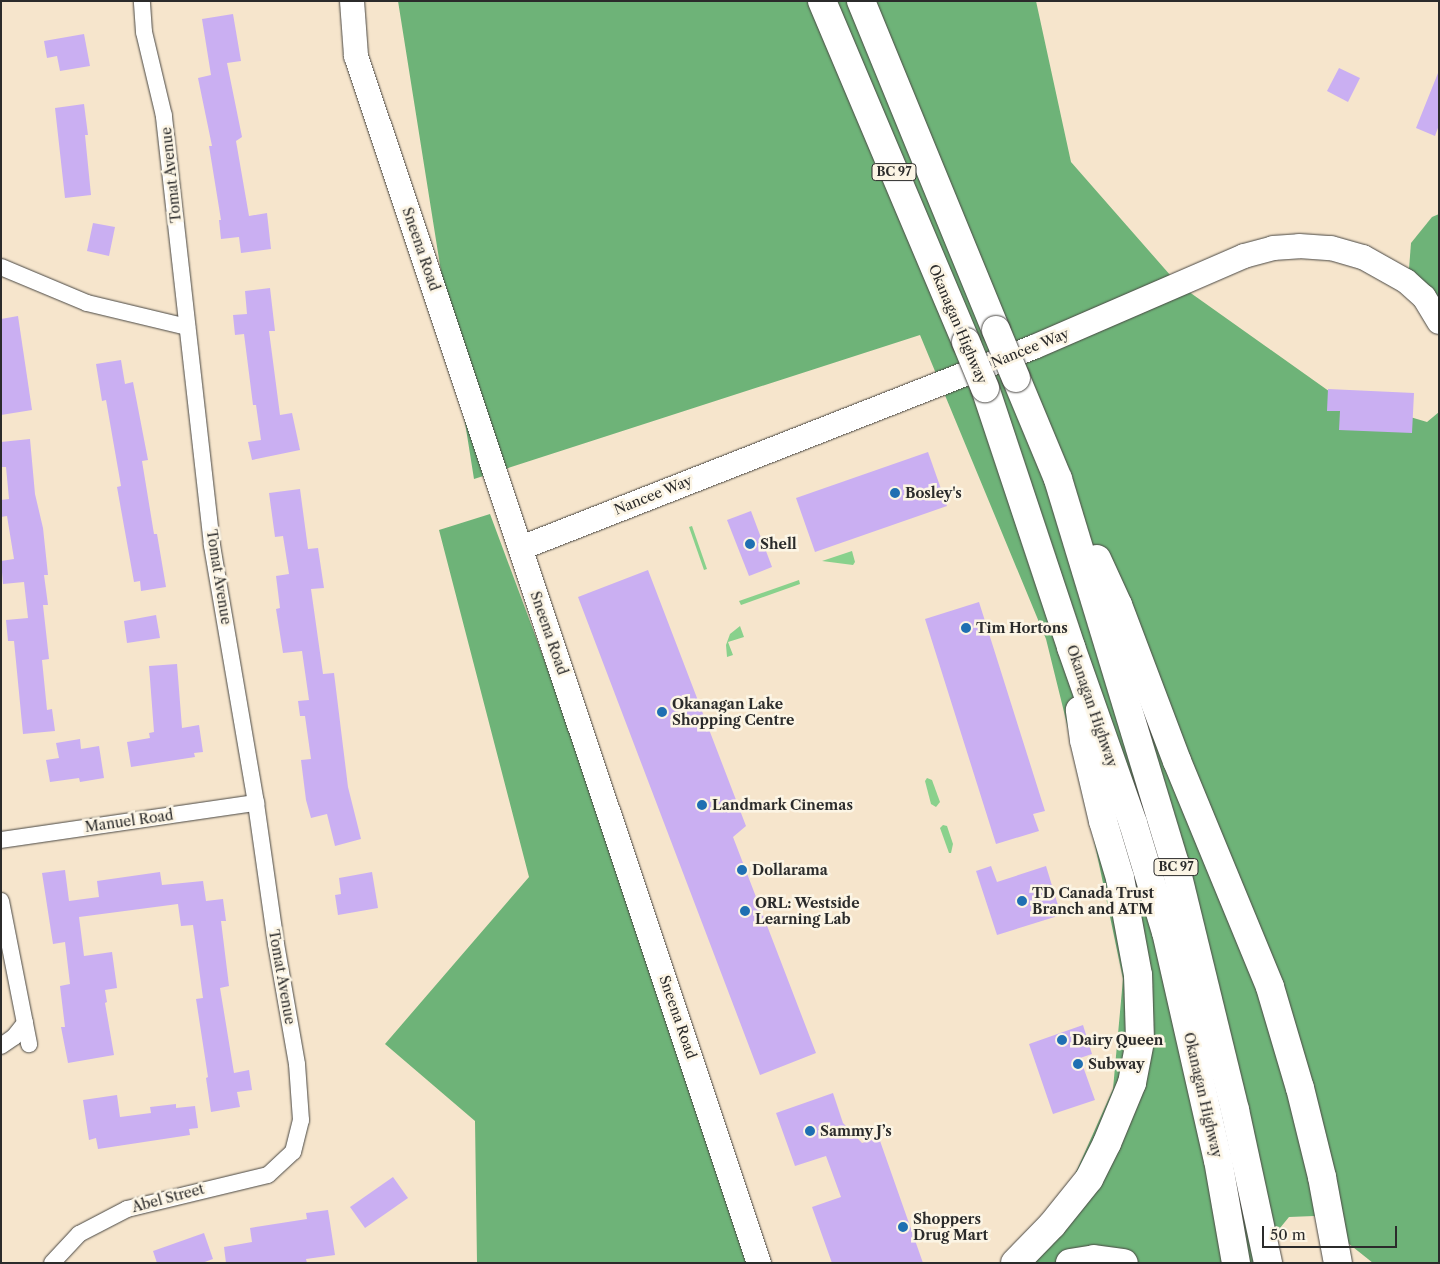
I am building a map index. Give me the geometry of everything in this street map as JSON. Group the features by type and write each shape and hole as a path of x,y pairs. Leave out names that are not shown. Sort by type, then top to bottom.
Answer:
{"highway":[{"name":"Okanagan Highway","path":"822,1 985,388 1071,647 1133,823 1166,932 1218,1160 1236,1263"},
{"name":"Okanagan Highway","path":"861,1 1058,479 1175,864 1235,1110 1268,1263"},
{"path":"1058,479 1118,605 1177,761 1270,987 1304,1106 1322,1178 1338,1263"},
{"path":"1015,1263 1052,1225 1089,1179 1107,1143 1132,1082 1140,1040 1138,975 1120,878 1103,821 1084,740 1071,647"},
{"path":"1070,1263 1094,1259 1124,1263"}],"street":[{"name":"Tomat Avenue","path":"142,1 144,32 164,116 212,545 256,803 297,1064 301,1120 293,1152"},
{"name":"Sneena Road","path":"352,1 356,56 759,1263"},
{"name":"Nancee Way","path":"521,548 1034,347 1244,256 1273,248 1299,246 1331,248 1363,257 1406,281 1424,297 1439,322"},
{"path":"1,267 86,303 187,327"},
{"name":"Manuel Road","path":"1,840 256,803"},
{"path":"1,901 29,1044"},
{"path":"1,1046 14,1037 25,1023"},
{"name":"Abel Street","path":"52,1263 79,1234 127,1209 268,1174 293,1152"}],"green space":[{"path":"398,1 1036,1 1071,162 1178,284 1333,394 1427,422 1439,412 1439,1263 1373,1263 1314,1216 1289,1217 1271,1239 1271,1263 1001,1263 1072,1181 1113,1089 1123,979 1085,797 1046,639 920,335 474,479"},
{"path":"1439,214 1439,300 1409,269 1411,243 1432,217"},
{"path":"490,514 769,1263 477,1263 475,1121 385,1044 529,877 439,530"},
{"path":"692,526 707,569 704,570 689,527"},
{"path":"852,551 855,562 853,565 822,561"},
{"path":"799,580 800,584 741,605 739,601"},
{"path":"740,626 744,637 728,642 733,655 727,657 726,645 730,634"},
{"path":"927,778 932,780 940,802 936,807 931,804 925,781"},
{"path":"943,825 947,826 953,844 951,853 949,853 940,828"}],"building":[{"path":"233,14 241,61 227,63 242,137 236,141 249,216 267,213 271,249 241,253 239,237 221,239 219,220 221,220 209,146 212,146 198,78 211,75 202,19"},
{"path":"84,34 90,66 60,71 57,56 47,58 44,41"},
{"path":"1339,68 1360,78 1348,102 1327,91"},
{"path":"1438,73 1439,125 1435,136 1416,128"},
{"path":"84,104 88,135 85,135 91,195 65,198 55,108"},
{"path":"93,223 115,227 109,256 87,251"},
{"path":"270,288 275,331 269,331 280,415 292,413 300,450 252,460 248,442 261,440 256,405 253,405 244,334 235,335 233,315 247,314 245,291"},
{"path":"18,316 32,410 1,415 1,319"},
{"path":"121,360 125,384 133,382 148,460 142,461 154,534 157,534 166,587 141,591 140,581 134,582 117,487 121,486 106,400 102,401 96,364"},
{"path":"1328,389 1414,393 1412,433 1339,430 1340,411 1327,411"},
{"path":"30,439 35,494 43,528 48,575 44,575 48,605 43,605 49,659 42,660 47,710 52,709 55,731 23,734 14,641 8,641 6,620 28,618 24,582 3,584 1,561 14,559 7,516 1,517 1,500 9,499 6,467 1,467 1,442"},
{"path":"928,452 947,506 815,552 796,498"},
{"path":"300,489 308,549 318,548 324,588 311,589 323,674 334,673 348,787 361,839 335,846 327,814 311,818 306,800 301,760 311,759 305,716 300,716 298,701 309,700 302,651 283,653 276,609 280,608 276,576 289,574 283,536 275,537 269,493"},
{"name":"Shell","path":"751,511 772,567 749,576 727,520"},
{"name":"Okanagan Lake Shopping Centre","path":"648,570 746,826 733,837 816,1053 760,1075 578,597"},
{"path":"979,602 1045,811 1033,814 1039,831 996,844 925,619"},
{"path":"156,615 160,638 127,643 124,621"},
{"path":"177,664 182,728 199,725 203,752 194,753 195,757 131,767 127,742 150,738 149,733 154,732 149,666"},
{"path":"80,739 81,749 99,746 104,778 80,782 79,778 50,782 46,760 59,758 56,743"},
{"name":"TD Canada Trust Branch and ATM","path":"991,866 997,882 1046,866 1061,915 997,935 976,871"},
{"path":"65,870 69,901 99,897 97,881 160,872 162,885 203,881 206,901 223,899 226,921 221,921 229,986 220,988 234,1073 249,1070 252,1090 237,1092 240,1107 211,1112 206,1078 208,1077 196,999 203,998 193,925 181,926 178,904 79,917 84,956 112,952 117,988 105,990 107,1002 105,1003 114,1055 68,1063 61,1027 65,1027 60,986 70,984 65,942 53,944 42,873"},
{"path":"372,872 378,908 338,915 335,895 341,894 339,878"},
{"path":"1083,1025 1092,1054 1080,1058 1095,1100 1053,1114 1029,1044"},
{"path":"833,1093 843,1123 862,1143 879,1138 923,1263 832,1263 812,1207 841,1197 826,1156 795,1166 776,1113"},
{"path":"117,1095 120,1117 151,1113 150,1107 176,1104 176,1108 195,1106 198,1128 189,1129 190,1135 98,1149 96,1138 89,1140 83,1100"},
{"path":"393,1177 408,1198 365,1228 350,1207"},
{"path":"328,1210 335,1255 306,1259 307,1263 226,1263 224,1247 252,1242 250,1228 307,1219 306,1213"},
{"path":"204,1233 213,1259 202,1263 157,1263 153,1251"}],"place":[{"name":"Bosley's","path":"895,493"},
{"name":"Shell","path":"750,544"},
{"name":"Tim Hortons","path":"966,628"},
{"name":"Okanagan Lake Shopping Centre","path":"662,712"},
{"name":"Landmark Cinemas","path":"702,805"},
{"name":"Dollarama","path":"742,870"},
{"name":"TD Canada Trust Branch and ATM","path":"1022,901"},
{"name":"ORL: Westside Learning Lab","path":"745,911"},
{"name":"Dairy Queen","path":"1062,1040"},
{"name":"Subway","path":"1078,1064"},
{"name":"Sammy J’s","path":"810,1131"},
{"name":"Shoppers Drug Mart","path":"903,1227"}]}
